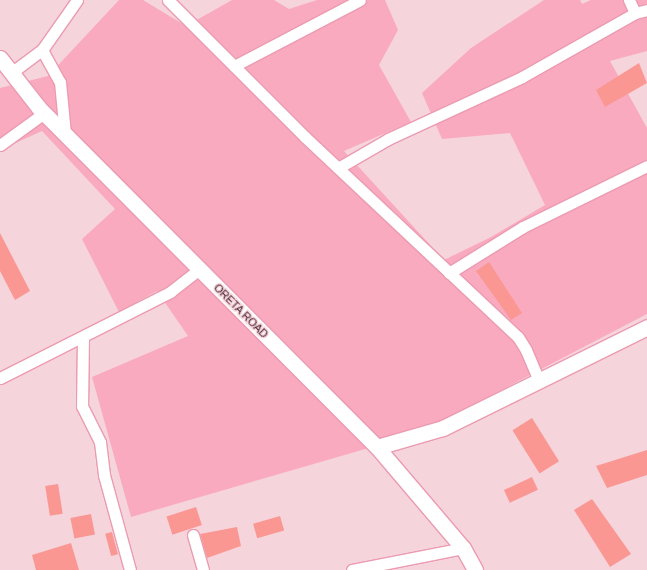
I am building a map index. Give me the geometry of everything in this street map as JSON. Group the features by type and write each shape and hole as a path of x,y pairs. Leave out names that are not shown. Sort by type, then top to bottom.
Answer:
{"street":[{"path":"11,73 42,50 76,0"},
{"path":"168,0 338,168 518,337 526,350 539,380"},
{"path":"234,66 360,0"},
{"path":"629,0 635,13"},
{"path":"338,168 388,139 522,77 635,13 647,10"},
{"path":"42,50 60,82 65,134"},
{"name":"ORETA ROAD","path":"0,58 44,113 377,447 463,548 475,570"},
{"path":"0,145 44,113"},
{"path":"449,273 523,228 647,166"},
{"path":"0,378 170,292 199,269"},
{"path":"377,447 442,428 647,327"},
{"path":"83,337 82,406 100,442 104,475 130,570"},
{"path":"193,535 203,570"},
{"path":"352,570 463,548"}],"shaded area":[{"path":"119,0 143,0 186,26 232,0 274,0 289,9 317,0 385,0 398,30 379,65 411,122 344,151 444,260 491,237 545,205 510,133 442,139 422,93 471,48 544,0 580,0 582,4 591,0 647,0 647,51 610,61 647,128 647,314 417,434 131,517 92,377 188,336 157,291 119,312 82,239 115,209 42,131 0,150 0,88 48,76"}],"building":[{"path":"639,63 647,83 605,107 596,90"},
{"path":"0,233 30,291 15,300 0,271"},
{"path":"489,262 522,313 511,320 476,271"},
{"path":"532,418 559,461 540,473 512,430"},
{"path":"647,450 647,475 607,488 596,466"},
{"path":"532,477 538,490 510,503 504,490"},
{"path":"58,484 63,514 50,516 45,486"},
{"path":"592,499 631,554 610,567 574,510"},
{"path":"196,507 202,525 172,535 167,517"},
{"path":"91,514 95,535 74,539 70,518"},
{"path":"280,516 284,530 257,538 253,524"},
{"path":"237,527 241,546 207,558 200,534"},
{"path":"112,532 118,554 111,556 105,534"},
{"path":"71,543 79,570 36,570 32,555"}]}
